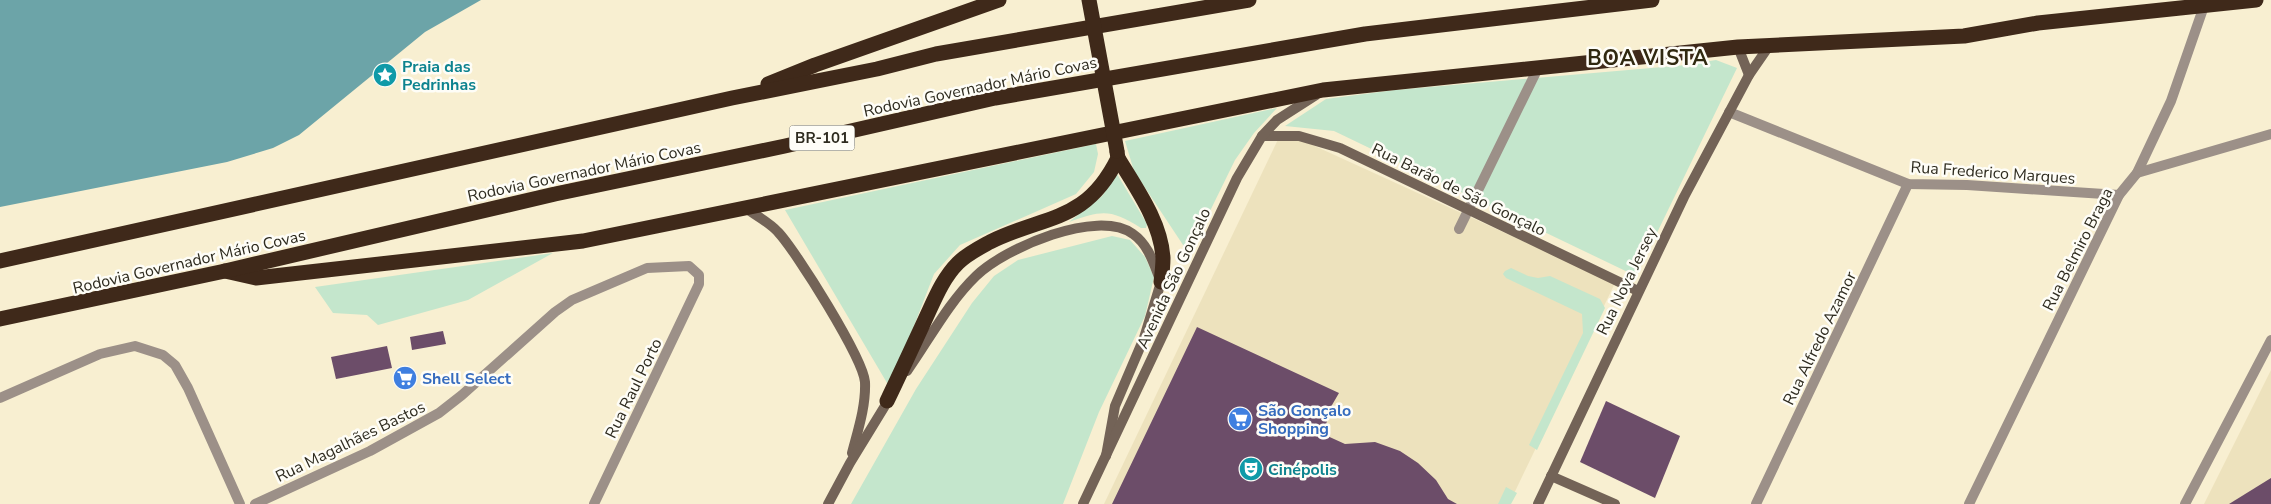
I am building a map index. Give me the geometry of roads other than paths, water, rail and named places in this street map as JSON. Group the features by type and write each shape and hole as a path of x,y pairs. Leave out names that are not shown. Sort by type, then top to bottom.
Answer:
{"highway":[{"path":"732,98 815,65 999,0"},
{"path":"1089,0 1118,155 1146,205 1158,235 1163,258 1161,282"},
{"path":"0,262 732,98 877,69 936,54 1249,0"},
{"name":"Rodovia Governador Mário Covas","path":"0,319 225,271 555,194 785,146 995,98 1364,34 1652,0"},
{"path":"225,271 256,278 583,241 1323,90 1738,47 1964,36 2038,22 2256,0"},
{"path":"887,401 943,283 959,262 974,251 1007,234 1064,215 1083,205 1099,191 1118,155"}],"street":[{"name":"Rua Belmiro Braga","path":"1969,504 2119,195 2137,174 2172,101 2204,6"},
{"name":"Rua Nova Jersey","path":"1538,504 1638,291 1729,112 1749,75 1769,46"},
{"path":"1738,47 1749,75"},
{"path":"1459,230 1538,68"},
{"name":"Avenida São Gonçalo","path":"1083,504 1237,178 1262,136 1277,120 1323,90"},
{"name":"Rua Frederico Marques","path":"1729,112 1908,184 1967,185 2119,195"},
{"path":"2137,174 2271,134"},
{"name":"Rua Barão de São Gonçalo","path":"1262,136 1299,136 1340,148 1638,291"},
{"name":"Rua Alfredo Azamor","path":"1756,504 1908,184"},
{"path":"744,207 777,231 796,253 854,354 865,380 864,404 850,462"},
{"path":"828,504 850,462 887,401 957,299 976,276 1002,257 1049,236 1096,225 1118,227 1133,233 1146,246 1161,282 1144,338 1115,406 1106,456"},
{"name":"Rua Magalhães Bastos","path":"254,504 370,451 439,413 462,395 555,312 572,300 647,268 689,266 699,275 699,284"},
{"name":"Rua Raul Porto","path":"594,504 699,284"},
{"path":"2185,504 2271,340"},
{"path":"0,398 100,354 135,346 163,355 175,366 188,388 240,504"},
{"path":"1551,476 1615,504"}],"water":[{"path":"0,0 481,0 425,32 299,135 273,148 227,162 0,207"}],"place":[{"name":"Praia das Pedrinhas","path":"385,75"},
{"name":"Shell Select","path":"405,378"},
{"name":"São Gonçalo Shopping","path":"1240,419"},
{"name":"Cinépolis","path":"1251,469"}],"district":[{"name":"BOA VISTA","path":"1648,58"}]}
